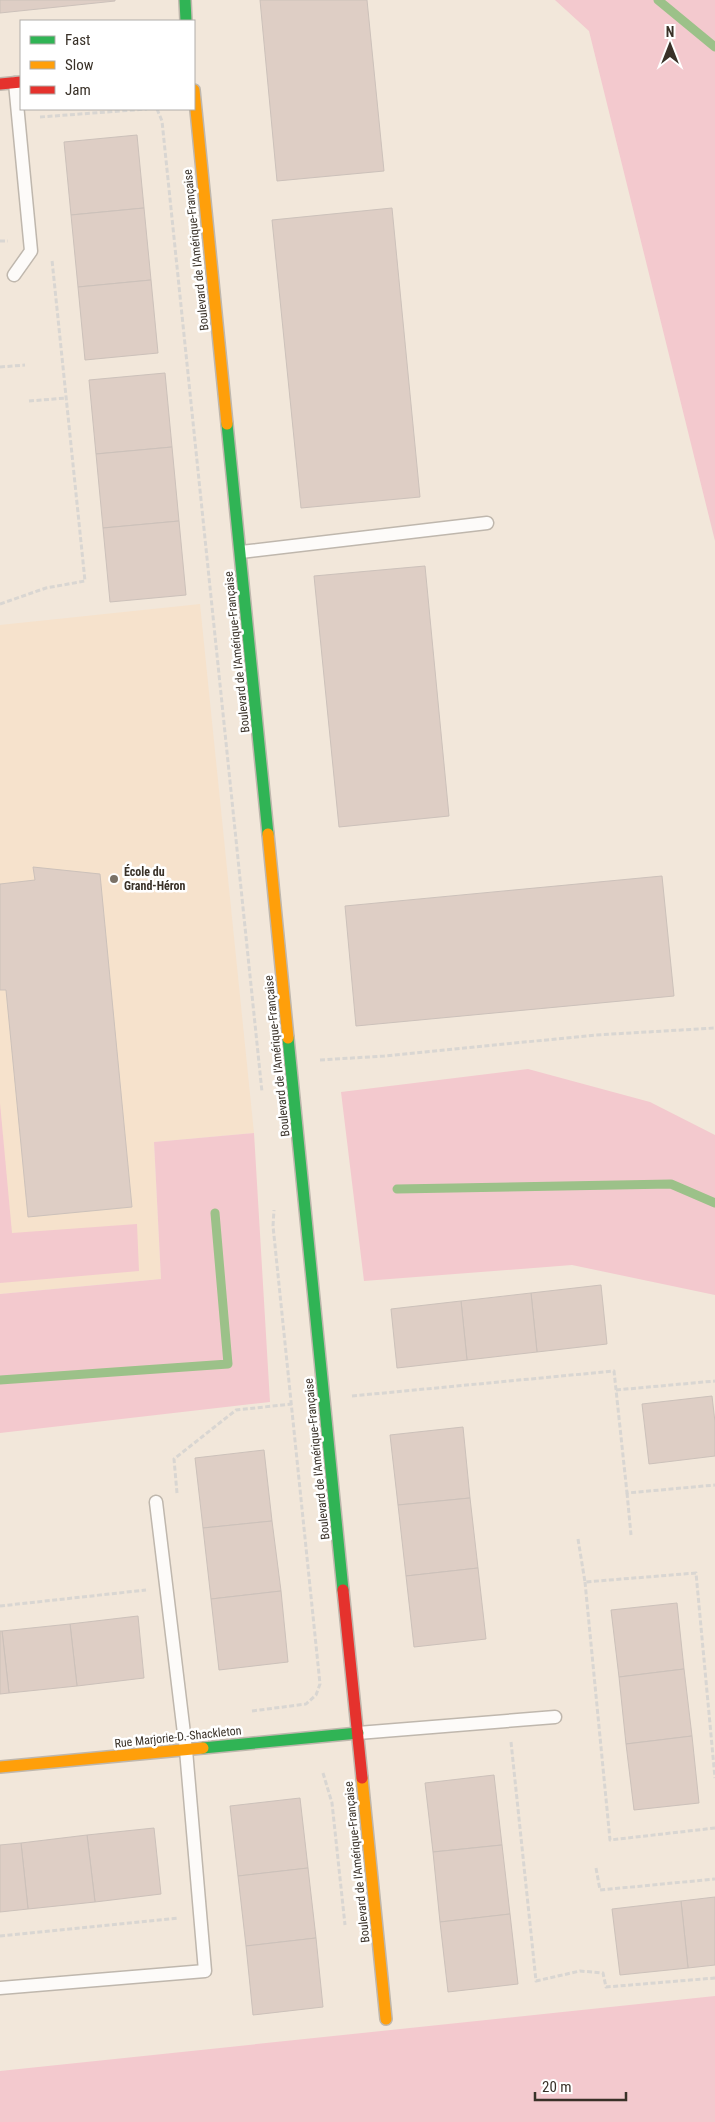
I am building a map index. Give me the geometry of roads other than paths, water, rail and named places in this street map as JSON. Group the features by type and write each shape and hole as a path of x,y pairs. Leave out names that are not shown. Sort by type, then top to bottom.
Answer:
{"street":[{"path":"184,0 186,20"},
{"path":"0,84 18,82"},
{"name":"Boulevard de l'Amérique-Française","path":"195,100 386,2019"},
{"name":"Rue Marjorie-D.-Shackleton","path":"0,1767 358,1733"}],"lane":[{"path":"14,275 31,251 18,119 18,82"},
{"path":"241,552 487,523"},
{"path":"0,1988 205,1971 186,1750 156,1502"},
{"path":"358,1733 555,1717"}],"waterway":[{"path":"658,0 715,47"},
{"path":"397,1189 671,1184 715,1203"},
{"path":"0,1380 228,1364 215,1213"}],"place":[{"name":"École du Grand-Héron","path":"114,879"}]}
